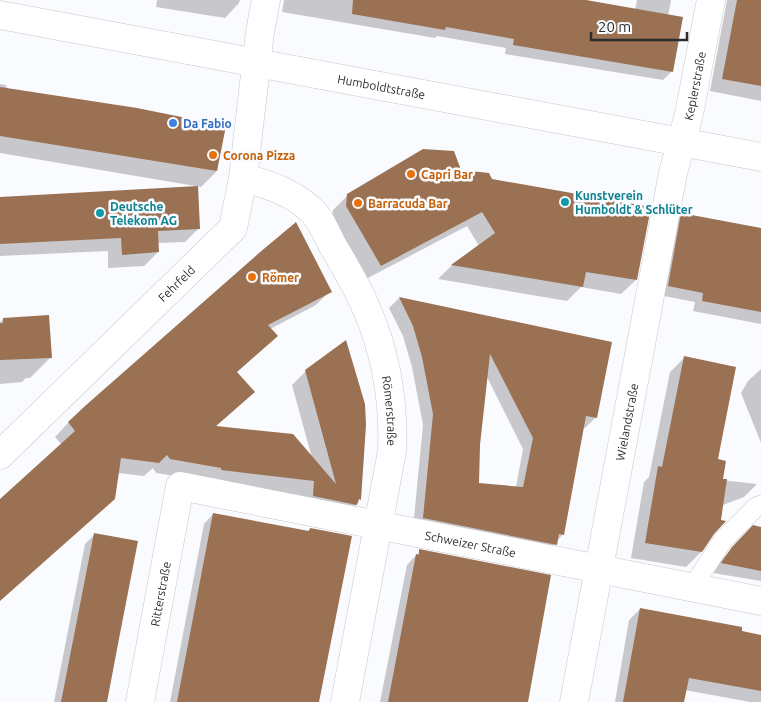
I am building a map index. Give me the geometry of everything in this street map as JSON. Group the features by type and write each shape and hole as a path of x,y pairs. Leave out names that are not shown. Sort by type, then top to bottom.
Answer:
{"street":[{"name":"Fehrfeld","path":"0,455 234,228 243,178 260,32 266,0"},
{"name":"Keplerstraße","path":"681,142 689,114 711,0"},
{"name":"Humboldtstraße","path":"5,10 257,64 761,157"},
{"name":"Wielandstraße","path":"574,702 673,172 681,142"},
{"name":"Römerstraße","path":"243,178 263,183 293,196 313,211 348,270 368,310 385,366 393,422 392,452 380,525 345,702"},
{"name":"Schweizer Straße","path":"180,486 761,601"},
{"name":"Ritterstraße","path":"140,702 180,486"}],"lane":[{"path":"692,588 722,540 756,507 761,505"}],"building":[{"path":"353,0 586,0 683,17 673,72 513,45 514,39 446,27 445,30 352,14"},
{"path":"737,0 761,0 761,86 722,79"},
{"path":"0,87 137,108 226,126 217,171 0,136"},
{"path":"423,149 454,151 461,170 489,173 492,179 651,207 637,280 586,272 583,287 451,265 495,233 482,212 381,266 346,206 347,194"},
{"name":"Deutsche Telekom AG","path":"198,186 200,229 158,231 159,252 122,255 121,238 0,244 0,197"},
{"path":"681,213 761,228 761,312 702,301 703,293 668,286"},
{"path":"296,222 332,292 268,325 278,336 237,372 255,392 216,426 293,434 336,484 305,370 346,340 365,404 366,425 361,500 359,499 357,505 313,496 314,481 221,470 221,468 170,459 167,455 159,463 121,458 115,499 0,601 0,499 75,431 68,422 85,406"},
{"path":"399,297 612,342 597,418 586,416 564,535 559,534 557,545 423,518 433,414 422,357 413,326","holes":["490,354 533,438 523,487 479,483 480,445"]},
{"path":"49,315 52,358 0,360 0,323 3,323 3,318"},
{"path":"684,356 736,367 718,459 726,461 723,479 727,479 721,520 726,521 714,534 702,552 645,543 658,466 662,467"},
{"path":"213,513 309,531 310,528 352,536 319,702 177,702"},
{"path":"753,525 761,527 761,571 721,563 732,547"},
{"path":"94,533 138,541 107,702 61,702"},
{"path":"419,549 551,575 528,702 388,702 416,554 419,555"},
{"path":"640,608 742,627 742,631 761,635 761,691 689,678 684,702 623,702"}],"place":[{"name":"Da Fabio","path":"173,123"},
{"name":"Corona Pizza","path":"213,155"},
{"name":"Capri Bar","path":"411,174"},
{"name":"Kunstverein Humboldt & Schlüter","path":"565,202"},
{"name":"Barracuda Bar","path":"358,203"},
{"name":"Deutsche Telekom AG","path":"100,213"},
{"name":"Römer","path":"252,277"}]}
